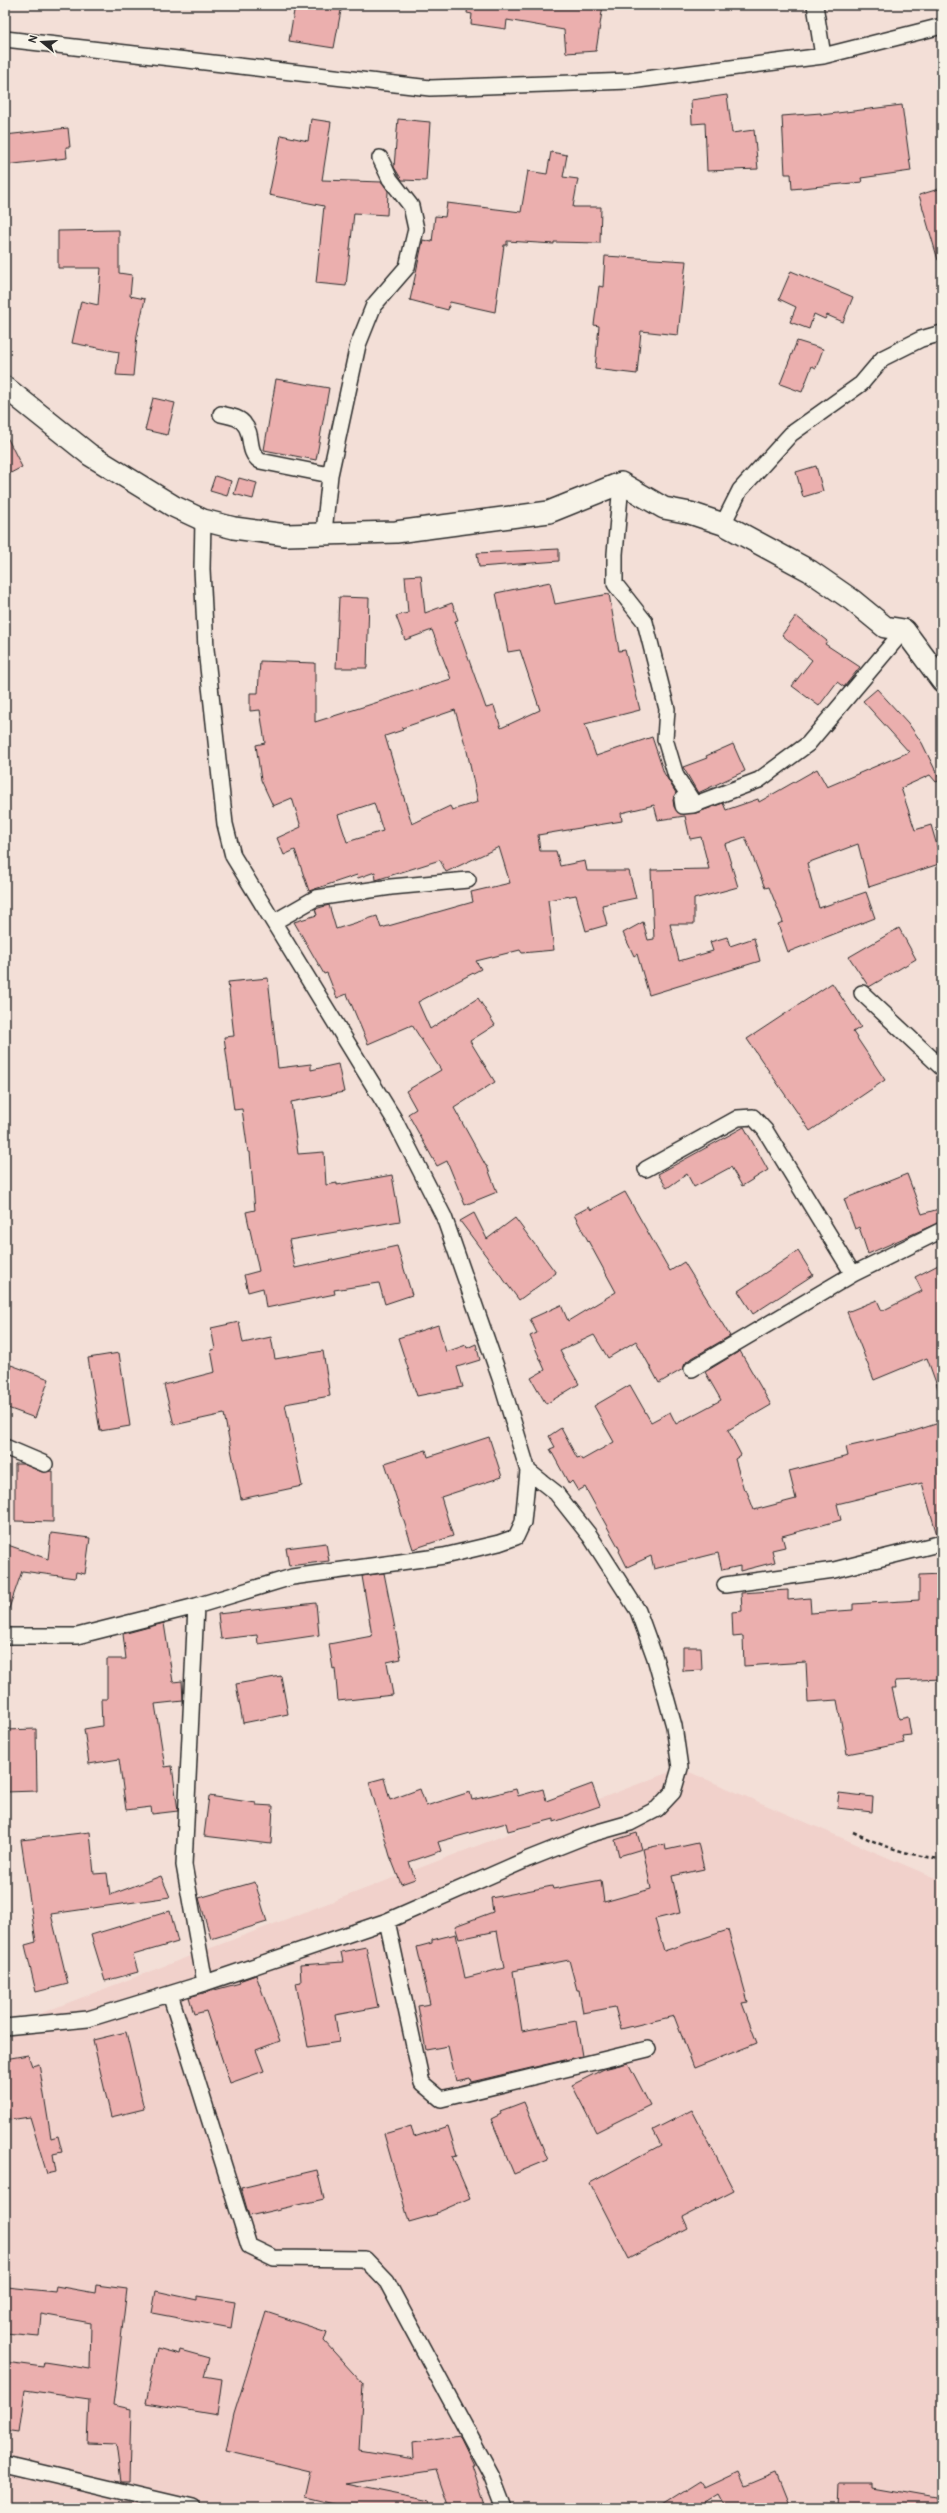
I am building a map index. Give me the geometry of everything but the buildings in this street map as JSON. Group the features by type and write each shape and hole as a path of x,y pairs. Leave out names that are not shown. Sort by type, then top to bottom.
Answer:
{"main road":[{"path":"5,387 90,455 173,506 203,520 234,528 286,535 324,532 396,532 549,512 621,483 664,508 690,513 723,524 810,571 852,600 885,627 904,630 942,681"}],"street":[{"path":"815,5 823,56"},
{"path":"5,40 430,88 630,81 823,56 942,26"},
{"path":"324,532 330,475 358,345 374,305 407,267 416,229 411,206 390,179 380,158"},
{"path":"723,524 740,490 791,434 861,384 883,358 904,346 942,333"},
{"path":"221,414 240,420 245,424 253,456 260,461 330,475"},
{"path":"621,483 615,554 615,584 645,622 667,709 665,739 676,776 691,799 682,799 683,806 693,805 759,780 808,744 904,630"},
{"path":"5,1636 77,1636 196,1606 292,1576 444,1556 499,1544 516,1537 523,1522 528,1471 500,1378 444,1217 394,1119 234,856 225,824 215,719 206,649 202,569 203,520"},
{"path":"274,922 316,898 391,887 468,880"},
{"path":"862,992 942,1068"},
{"path":"646,1169 738,1118 753,1117 765,1130 853,1274"},
{"path":"692,1369 853,1274 942,1230"},
{"path":"5,1447 45,1464"},
{"path":"5,2027 88,2019 205,1983 388,1921 528,1859 591,1834 630,1823 657,1809 673,1792 680,1768 674,1726 655,1658 638,1611 590,1536 556,1493 528,1471"},
{"path":"725,1585 834,1570 942,1543"},
{"path":"196,1606 184,1865 205,1983"},
{"path":"388,1921 422,2083 441,2099 648,2049"},
{"path":"170,1994 249,2246 274,2258 365,2260 387,2282 492,2477 504,2508"},
{"path":"5,2464 193,2508"}],"path":[{"path":"853,1832 886,1847 924,1857 942,1859"}],"shaded area":[{"path":"680,1768 942,1881 942,2508 5,2508 5,2027"}]}
